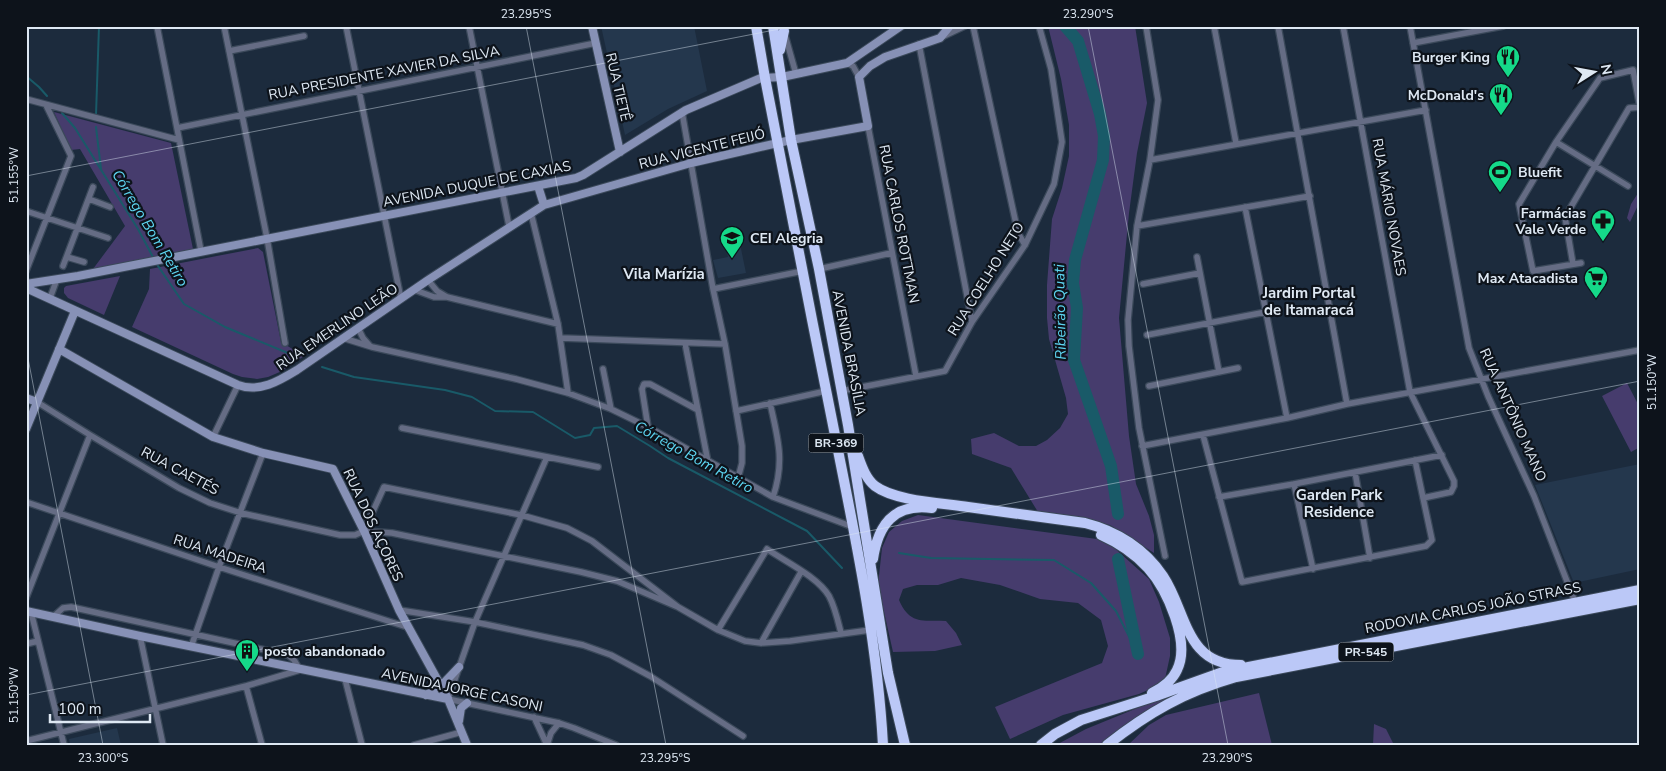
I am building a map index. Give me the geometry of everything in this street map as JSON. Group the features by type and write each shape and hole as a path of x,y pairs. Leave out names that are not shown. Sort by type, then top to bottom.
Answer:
{"highway":[{"name":"BR-369","path":"756,26 853,527 882,716 883,745"},
{"name":"AVENIDA BRASÍLIA","path":"773,26 791,140 819,270 848,425 888,672 905,745"},
{"path":"778,56 783,29"},
{"path":"848,425 866,475 874,485 884,491 923,501 1085,523 1118,535 1141,551 1163,576 1175,599 1189,634 1198,648 1211,658 1219,661 1236,665 1252,665"},
{"path":"871,567 874,549 882,526 889,518 909,508 923,507 1095,531 1127,549 1147,567 1162,587 1177,625 1181,646 1179,665 1174,675 1162,687 1134,703"},
{"name":"RODOVIA CARLOS JOÃO STRASS","path":"1055,734 1081,720 1223,672 1640,590"},
{"name":"RODOVIA CARLOS JOÃO STRASS","path":"1107,745 1132,725 1161,707 1198,689 1236,677 1640,599"},
{"path":"1041,745 1055,734"},
{"path":"1046,745 1055,734"}],"street":[{"path":"157,26 201,251"},
{"path":"224,26 267,238 285,343"},
{"path":"346,26 386,216 401,299"},
{"path":"468,26 509,226"},
{"name":"RUA TIETÊ","path":"592,26 620,152"},
{"name":"AVENIDA DUQUE DE CAXIAS","path":"26,286 580,177 682,112 761,78 796,74 847,63 901,26"},
{"path":"940,38 950,26"},
{"path":"847,63 853,66 859,76 870,66 885,57 940,38 965,26"},
{"path":"973,26 1018,233 1025,245"},
{"name":"RUA COELHO NETO","path":"916,376 945,371 972,322 1025,245 1054,184 1062,142 1051,69 1039,26"},
{"path":"1146,26 1158,100 1150,160 1136,226 1128,320 1129,346 1142,446 1165,556"},
{"path":"1214,26 1236,144"},
{"path":"1278,26 1347,404"},
{"name":"RUA MÁRIO NOVAES","path":"1343,26 1410,392 1454,481 1451,492 1423,498"},
{"name":"RUA ANTÔNIO MANO","path":"1410,26 1470,348 1482,380 1534,496 1575,602"},
{"path":"1413,43 1475,29 1503,26"},
{"path":"783,29 796,74"},
{"path":"229,51 304,36"},
{"name":"RUA PRESIDENTE XAVIER DA SILVA","path":"176,128 596,43"},
{"path":"919,44 972,322"},
{"path":"1573,264 1565,217 1629,108 1640,107 1638,88 1633,70 1600,78 1556,142 1519,204 1533,271 1573,264 1581,262"},
{"name":"RUA CARLOS ROTTMAN","path":"859,76 891,253 916,376"},
{"path":"26,99 46,106 179,140"},
{"path":"26,271 71,156 46,106"},
{"path":"1150,160 1426,110"},
{"path":"682,112 713,290 725,344 743,455 738,478"},
{"name":"RUA VICENTE FEIJÓ","path":"544,205 691,163 778,142 868,126"},
{"path":"1556,142 1628,186"},
{"path":"580,177 588,192"},
{"path":"538,186 544,205"},
{"path":"63,266 93,187"},
{"path":"1136,226 1310,196"},
{"path":"89,199 110,207"},
{"name":"RUA EMERLINO LEÃO","path":"26,286 75,311 246,389 260,388 282,380 428,280 544,205"},
{"path":"1245,207 1287,418"},
{"path":"26,211 108,238"},
{"path":"531,213 561,338 568,393"},
{"path":"819,270 891,253"},
{"path":"1197,256 1219,372"},
{"path":"67,257 84,262"},
{"path":"713,290 803,271"},
{"path":"1143,284 1200,273"},
{"path":"50,298 57,280"},
{"path":"428,280 437,291 448,297"},
{"path":"414,290 434,297 448,297 558,324"},
{"path":"26,430 75,311"},
{"path":"1147,335 1266,312"},
{"path":"358,328 363,338 372,347"},
{"path":"343,338 372,347 516,379 568,393 610,409 648,427 773,497 853,527"},
{"path":"561,338 725,344"},
{"path":"685,344 708,462"},
{"name":"RUA DOS AÇORES","path":"59,349 213,437 263,453 333,469 364,531 399,610 448,699 467,745"},
{"path":"1142,446 1287,418 1347,404 1640,350"},
{"path":"1149,386 1238,368"},
{"path":"603,369 610,409"},
{"path":"841,391 916,376"},
{"path":"648,427 642,388 644,384 650,384 698,410"},
{"path":"213,437 238,385"},
{"path":"736,411 826,391"},
{"name":"RUA CAETÉS","path":"26,398 38,402 179,488 210,503 240,513 340,535 355,535 364,531 392,533 581,572 618,581 678,606"},
{"path":"770,404 781,464 779,479 773,497"},
{"path":"402,428 598,467"},
{"path":"26,598 90,435"},
{"path":"1203,435 1242,582 1426,546 1432,540 1415,460"},
{"path":"191,646 263,453"},
{"path":"1219,497 1442,455"},
{"path":"448,699 475,622 547,456"},
{"path":"1355,472 1370,558"},
{"path":"1294,484 1313,569"},
{"path":"364,531 384,487 521,515 567,528 592,541 678,606 718,630 745,641 761,643 798,640 870,630"},
{"name":"RUA MADEIRA","path":"26,502 219,567 407,626"},
{"path":"718,630 767,549 818,583 829,596 841,633"},
{"path":"761,643 801,572"},
{"path":"26,741 156,710 300,670 294,660 288,655 71,607 64,608 53,617"},
{"path":"399,610 475,622 583,645 611,655 650,676 742,736"},
{"path":"29,612 64,745"},
{"name":"AVENIDA JORGE CASONI","path":"29,612 300,670 534,717 574,728 616,745"},
{"path":"140,636 163,745"},
{"path":"26,644 38,641"},
{"path":"424,695 440,687 459,668"},
{"path":"345,679 362,745"},
{"path":"246,686 262,745"},
{"path":"414,745 460,729 460,712 467,703 457,696 452,688"},
{"path":"534,717 547,745"},
{"path":"547,745 551,733 559,724"}],"shaded area":[{"path":"601,26 694,26 707,91 668,109 625,135"},
{"path":"1048,26 1135,26 1147,103 1137,153 1129,213 1119,318 1129,436 1136,484 1149,516 1154,535 1154,553 1110,525 1038,512 1011,468 972,454 971,439 994,433 1019,446 1036,446 1047,440 1060,428 1068,414 1066,398 1049,339 1047,318 1047,285 1052,219 1062,188 1069,156 1069,125 1061,79"},
{"path":"54,112 171,143 193,249 93,269 125,226 80,149 71,150"},
{"path":"1640,190 1640,201 1630,222 1627,218 1631,204"},
{"name":"CEI Alegria","path":"739,239 746,273 718,278 713,260 728,257 725,243"},
{"path":"258,248 263,252 281,342 299,353 307,354 282,371 257,379 242,377 132,327 149,289 150,269"},
{"path":"120,276 104,315 68,298 64,293 66,286"},
{"path":"1627,383 1640,408 1640,447 1631,452 1602,396"},
{"path":"1640,464 1640,569 1574,583 1535,485"},
{"path":"918,515 1097,539 1112,546 1149,579 1159,602 1170,638 1170,656 1165,679 1159,685 1139,694 1063,715 1010,739 995,707 1102,663 1108,646 1101,620 1078,603 1040,599 1000,585 961,578 938,585 917,585 903,589 899,600 908,614 918,620 946,621 956,633 962,645 935,651 893,652 878,585 882,548 889,532 902,521"},
{"path":"1174,693 1176,697 1099,745 1056,745 1086,729"},
{"path":"1259,693 1272,745 1128,745 1149,725 1166,715"},
{"path":"1374,724 1386,729 1394,745 1373,745"},
{"path":"117,728 121,745 70,745 69,739"}],"waterway":[{"path":"96,115 99,26"},
{"name":"Ribeirão Quati","path":"1065,26 1078,41 1100,114 1104,136 1103,160 1075,260 1073,283 1077,308 1074,360 1111,466 1118,514"},
{"name":"Córrego Bom Retiro","path":"26,76 47,96"},
{"name":"Córrego Bom Retiro","path":"62,113 75,128 138,229 154,259"},
{"path":"96,127 101,169"},
{"name":"Córrego Bom Retiro","path":"156,263 184,304 225,327 295,356"},
{"name":"Córrego Bom Retiro","path":"322,367 354,377 445,390 472,397 495,411 533,412 575,438 590,435 594,428 617,426 668,458 807,531 842,568"},
{"name":"Córrego Bom Retiro","path":"899,553 931,558 1054,560 1091,583 1116,611 1138,654"},
{"name":"Ribeirão Quati","path":"1118,559 1138,654"}],"place":[{"name":"Burger King","path":"1508,78"},
{"name":"McDonald's","path":"1501,116"},
{"name":"Bluefit","path":"1500,193"},
{"name":"Farmácias Vale Verde","path":"1603,242"},
{"name":"CEI Alegria","path":"732,259"},
{"name":"Max Atacadista","path":"1596,299"},
{"name":"posto abandonado","path":"247,672"}],"district":[{"name":"Vila Marízia","path":"664,274"},
{"name":"Jardim Portal de Itamaracá","path":"1309,302"},
{"name":"Garden Park Residence","path":"1339,504"}]}
